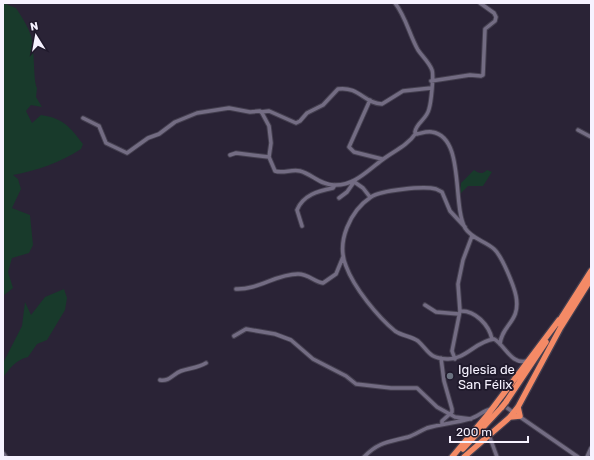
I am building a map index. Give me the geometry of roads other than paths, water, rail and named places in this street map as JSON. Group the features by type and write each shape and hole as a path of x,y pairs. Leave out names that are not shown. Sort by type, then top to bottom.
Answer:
{"highway":[{"path":"464,457 510,417 515,410 561,323 591,271"},
{"path":"460,457 508,403 591,279"},
{"path":"453,457 498,401 495,399 496,396 504,393 524,365 561,323"},
{"path":"453,457 479,434 504,408"},
{"path":"515,410 520,416"},
{"path":"510,417 520,416"}],"street":[{"path":"395,3 402,14 418,50 432,69 429,110 424,119 416,127 416,133"},
{"path":"431,81 470,75 483,75 485,29 495,21 496,17 494,13 480,3"},
{"path":"83,118 99,126 104,140 110,146 127,153 148,138 159,134 175,122 197,113 229,108 250,112 269,111 293,123 298,122 307,113 323,105 335,91 340,88 355,91 370,100 382,104 404,91 431,88"},
{"path":"370,100 349,147 354,152 382,159"},
{"path":"261,112 268,123 270,134 269,157 276,171 300,171 322,182 335,185 354,182 363,188 370,197"},
{"path":"578,130 591,137"},
{"path":"339,198 347,192 354,182 382,159 399,150 416,133 430,132 438,134 446,140 450,148 456,165 457,196 465,227"},
{"path":"230,155 236,153 269,157"},
{"path":"302,226 297,210 304,200 310,195 333,188 335,185"},
{"path":"492,339 455,359 441,358 428,353 418,341 397,332 382,318 356,285 346,267 343,257 343,237 357,209 370,197 390,192 436,189 442,192 450,211 472,236 493,248 498,254 516,297 517,305 515,317 503,334 500,344"},
{"path":"455,359 452,351 460,312 458,284 463,260 472,236"},
{"path":"236,289 252,288 295,274 307,275 323,283 336,274 343,257"},
{"path":"425,305 436,312 467,311 478,317 490,333 492,339 500,344 506,352 524,365"},
{"path":"234,336 246,330 282,336 297,344 317,362 346,376 353,382 370,386 416,388 437,407 460,418 471,419"},
{"path":"441,358 444,380 452,404 452,411 442,421 442,424"},
{"path":"517,360 524,365"},
{"path":"160,380 168,380 180,372 206,363"},
{"path":"498,401 515,410"},
{"path":"364,457 380,444 395,439 407,438 442,424 471,419 478,414 490,411"},
{"path":"520,416 578,457"},
{"path":"489,435 497,457"},
{"path":"587,456 591,448"},
{"path":"3,453 6,457"}],"place":[{"name":"Iglesia de San Félix","path":"450,376"}]}
